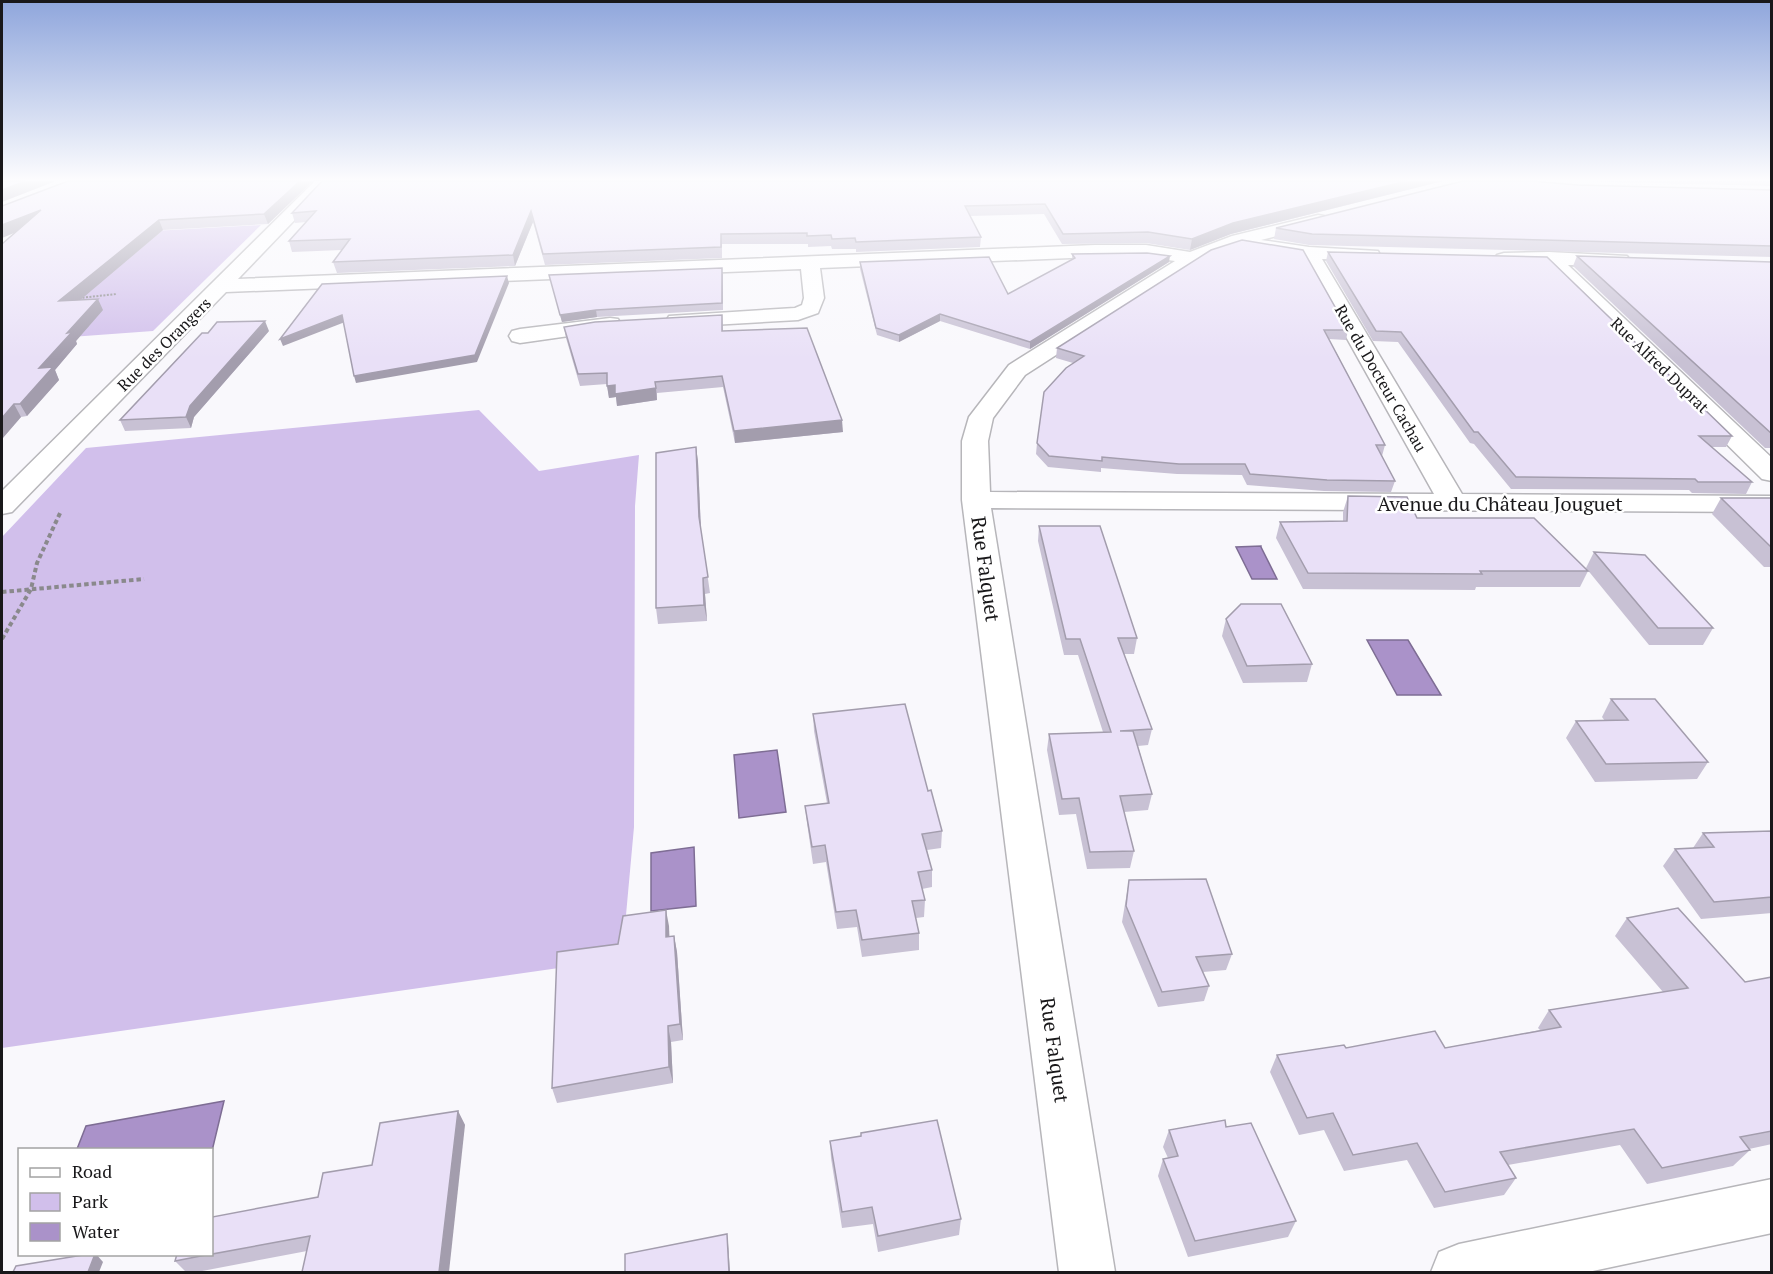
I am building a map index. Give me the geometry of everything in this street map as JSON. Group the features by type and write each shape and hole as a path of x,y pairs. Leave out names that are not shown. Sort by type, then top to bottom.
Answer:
{"street":[{"name":"Rue des Orangers","path":"2,506 266,240"},
{"name":"Rue Falquet","path":"1086,1272 976,500 975,441 981,417 1017,370 1193,258 1238,240"},
{"path":"1241,240 1309,253 1388,256"},
{"path":"222,285 1095,251 1146,251 1193,258"},
{"name":"Rue du Docteur Cachau","path":"1309,253 1453,503"},
{"name":"Rue Alfred Duprat","path":"1549,258 1772,473"},
{"path":"1490,259 1641,260"},
{"path":"652,322 763,299 798,314 811,309 814,298 810,262"},
{"path":"763,264 763,299"},
{"path":"520,336 597,325 630,323"},
{"name":"Avenue du Château Jouguet","path":"976,500 1772,504"},
{"path":"1459,1272 1772,1206"}],"path":[{"path":"75,299 117,294"},
{"path":"2,639 31,589 37,563 61,511"},
{"path":"2,592 144,579"}],"green space":[{"path":"43,240 245,240 153,331 2,342"},
{"path":"479,410 539,471 639,455 635,506 634,827 622,959 2,1048 2,537 86,448"}],"water":[{"path":"1261,546 1277,579 1252,579 1236,547"},
{"path":"1367,640 1408,640 1441,695 1397,695"},
{"path":"777,750 786,812 739,818 734,755"},
{"path":"694,847 696,906 651,911 651,853"},
{"path":"224,1101 213,1148 77,1148 86,1126"}],"building":[{"path":"6,240 134,240 59,301 98,299 39,368 53,367 20,404 14,404 2,418 2,244"},
{"path":"349,240 519,240 513,255 333,262"},
{"path":"539,240 721,240 721,247 543,254"},
{"path":"856,240 895,240 856,242"},
{"path":"1245,240 1303,250 1348,330 1324,330 1385,445 1376,445 1395,481 1327,480 1250,474 1245,464 1179,464 1102,457 1102,461 1049,456 1037,443 1044,392 1066,368 1084,356 1057,348 1211,250"},
{"path":"1559,240 1772,240 1772,246"},
{"path":"1328,252 1547,257 1732,436 1699,436 1752,482 1516,477 1478,432 1474,432 1401,332 1376,331"},
{"path":"1147,253 1170,256 1030,342 940,314 899,335 876,328 860,262 989,257 1008,294 1075,258 1072,254"},
{"path":"1577,256 1772,262 1772,434"},
{"path":"722,268 722,303 596,310 560,315 549,275"},
{"path":"507,276 475,355 354,376 342,315 280,339 322,284"},
{"path":"722,315 722,331 807,328 842,420 734,431 722,376 655,382 656,388 615,394 615,385 607,386 607,373 578,374 564,327 595,322"},
{"path":"265,321 190,406 186,417 120,420 202,333 208,333 217,322"},
{"path":"696,447 699,517 708,577 703,578 704,605 656,608 656,453"},
{"path":"1348,496 1407,497 1417,518 1534,518 1588,571 1480,571 1482,574 1308,573 1280,522 1347,521"},
{"path":"1721,498 1772,498 1772,548"},
{"path":"1039,526 1100,526 1137,638 1118,638 1152,729 1120,731 1133,731 1152,794 1120,796 1134,851 1090,852 1079,798 1062,799 1049,734 1111,732 1080,639 1066,639"},
{"path":"1594,552 1645,555 1713,628 1658,628"},
{"path":"1241,604 1281,604 1312,664 1247,666 1226,619"},
{"path":"1611,699 1655,699 1708,762 1606,764 1576,721 1628,720"},
{"path":"905,704 928,791 931,790 942,831 922,834 932,870 918,872 925,900 912,901 919,933 862,940 856,910 836,912 825,845 812,847 805,806 829,803 813,714"},
{"path":"1772,831 1772,897 1714,902 1675,849 1714,847 1703,833"},
{"path":"1206,879 1232,954 1196,957 1209,986 1162,992 1126,906 1129,880"},
{"path":"1678,908 1745,982 1772,977 1772,1131 1740,1137 1750,1150 1662,1168 1634,1129 1500,1152 1516,1178 1445,1192 1417,1143 1353,1155 1333,1113 1307,1118 1277,1055 1344,1045 1346,1048 1435,1031 1445,1048 1561,1027 1549,1010 1688,988 1627,918"},
{"path":"666,910 666,937 674,936 680,1024 668,1026 669,1067 552,1088 557,952 618,944 623,916"},
{"path":"458,1111 439,1272 302,1272 310,1236 213,1254 213,1217 318,1197 323,1173 372,1165 380,1123"},
{"path":"937,1120 961,1219 878,1236 872,1207 842,1212 830,1141 861,1136 861,1133"},
{"path":"1225,1120 1226,1127 1251,1123 1296,1221 1195,1241 1163,1159 1178,1156 1169,1130"},
{"path":"727,1234 729,1272 625,1272 625,1254"},
{"path":"77,1256 94,1256 88,1272 13,1272 16,1266"},
{"path":"176,1256 201,1256 175,1261"}]}
